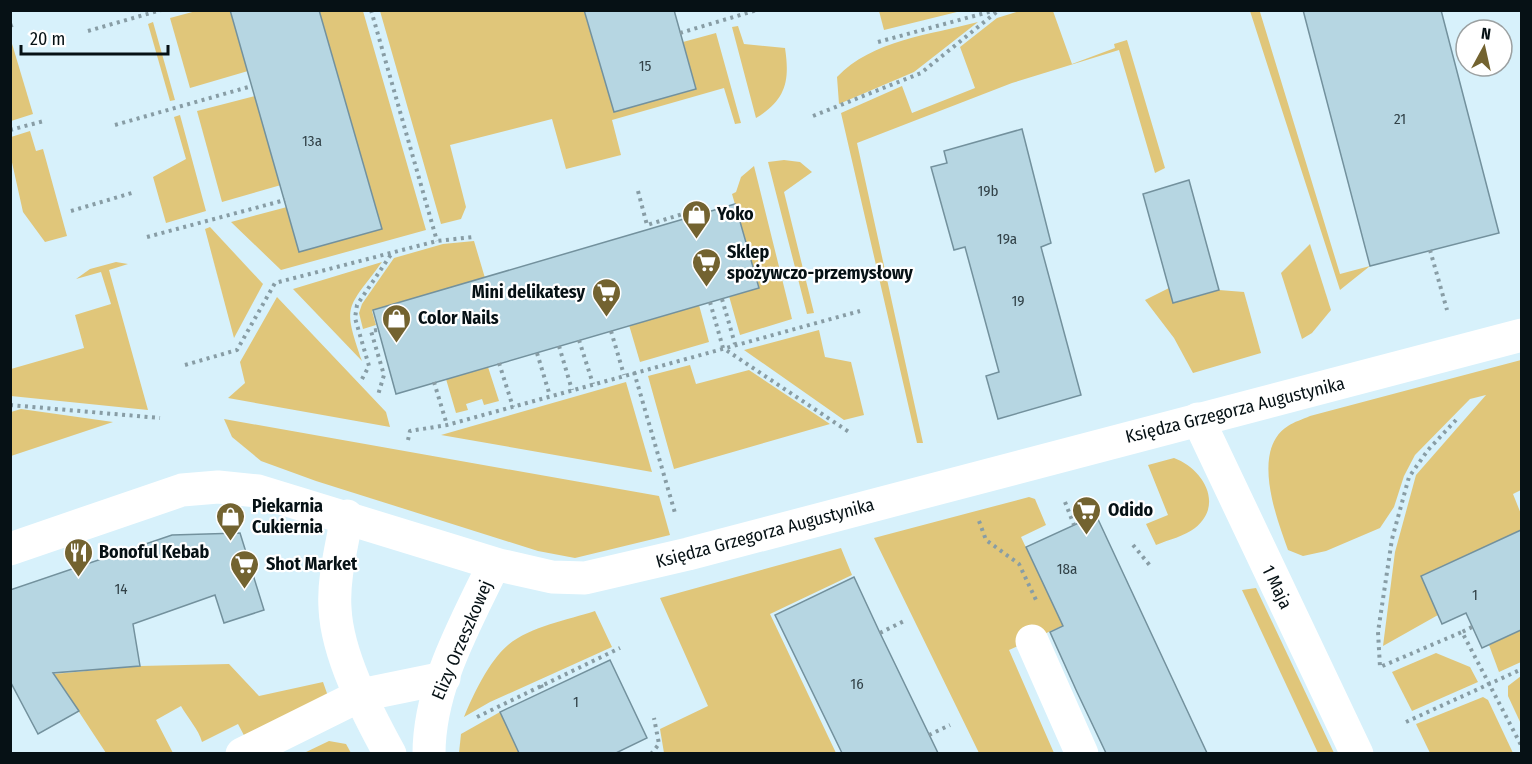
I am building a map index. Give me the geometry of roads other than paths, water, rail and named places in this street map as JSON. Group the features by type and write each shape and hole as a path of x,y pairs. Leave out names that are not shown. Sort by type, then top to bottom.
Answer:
{"street":[{"name":"Księdza Grzegorza Augustynika","path":"10,549 182,490 218,487 258,491 347,516 494,564 552,577 585,578 1521,335"},
{"name":"1 Maja","path":"1198,419 1357,753"},
{"path":"347,516 338,566 334,607 340,643 361,695 390,753"},
{"name":"Elizy Orzeszkowej","path":"429,753 433,708 459,638 494,564"},
{"path":"1032,641 1082,753"},
{"path":"242,753 361,695 444,678"}],"place":[{"name":"Yoko","path":"696,240"},
{"name":"Sklep spożywczo-przemysłowy","path":"706,288"},
{"name":"Mini delikatesy","path":"606,318"},
{"name":"Color Nails","path":"397,344"},
{"name":"Odido","path":"1087,536"},
{"name":"Piekarnia Cukiernia","path":"231,542"},
{"name":"Bonoful Kebab","path":"78,578"},
{"name":"Shot Market","path":"245,590"}]}
